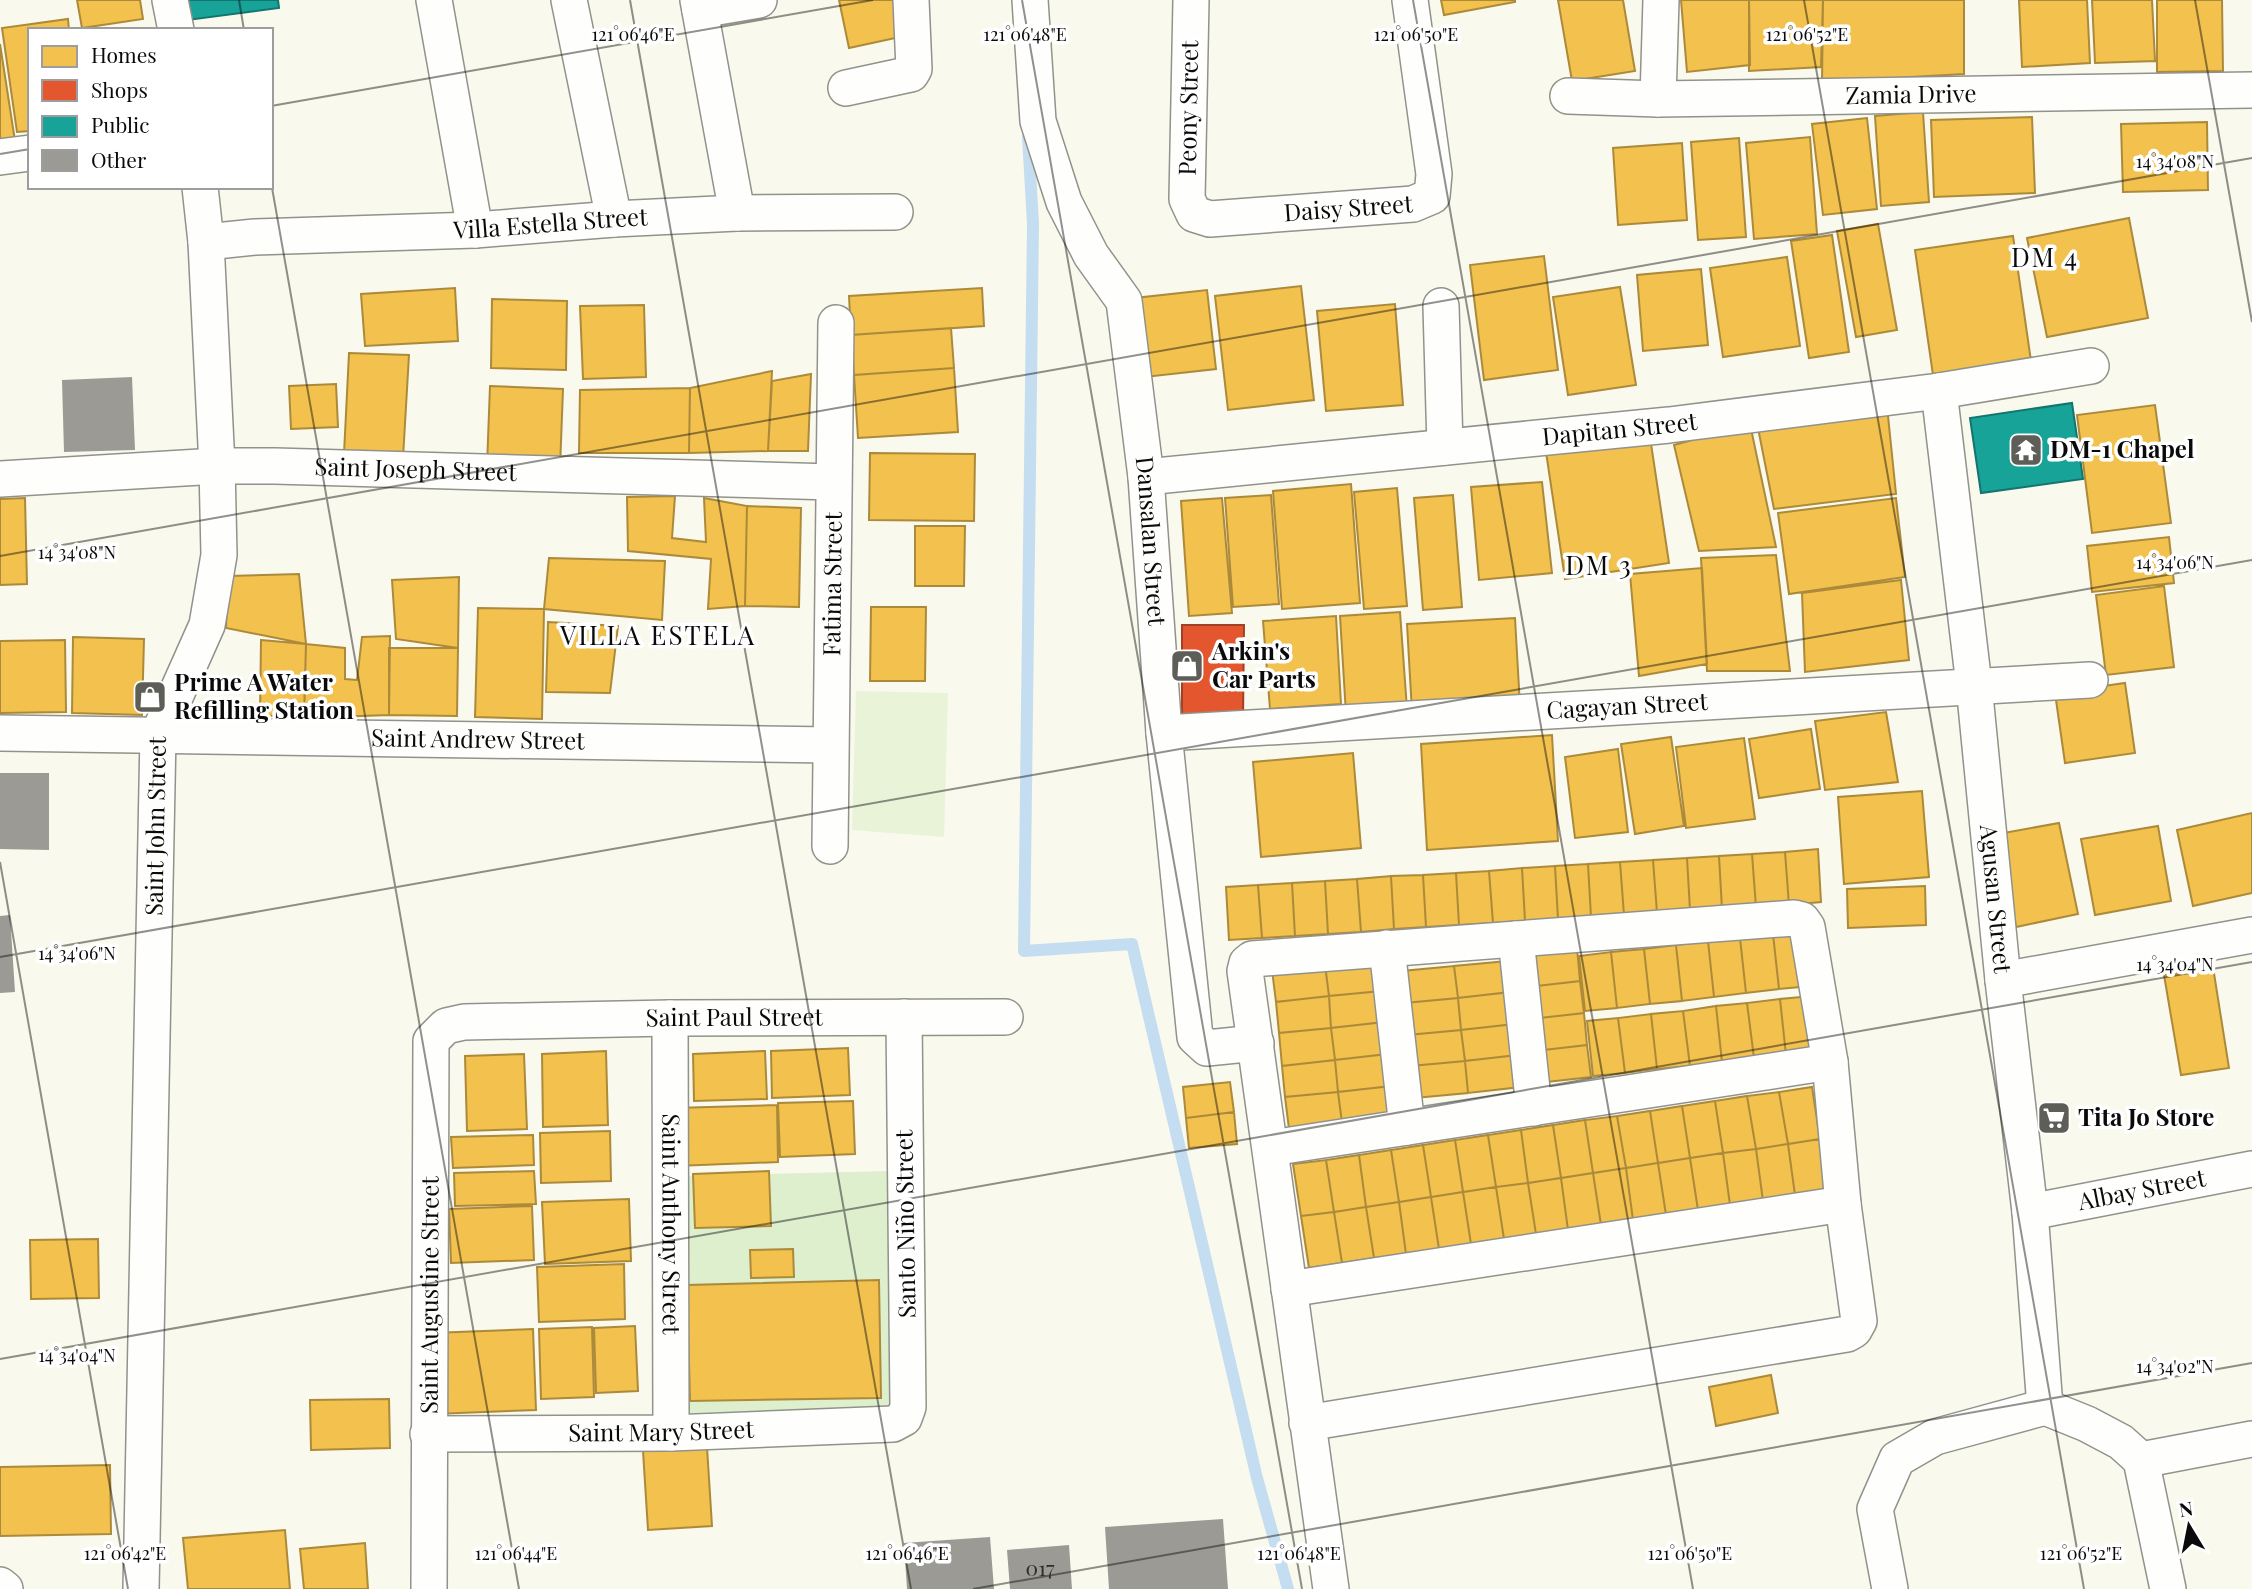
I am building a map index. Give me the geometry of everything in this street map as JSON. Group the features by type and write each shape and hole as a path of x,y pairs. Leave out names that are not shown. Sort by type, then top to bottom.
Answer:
{"street":[{"path":"170,0 176,28"},
{"path":"434,0 475,230"},
{"path":"569,0 614,219"},
{"path":"737,213 699,5 759,0"},
{"path":"846,88 911,74 914,69 911,0"},
{"name":"Dansalan Street","path":"1030,0 1038,121 1064,202 1091,255 1124,301 1146,477 1164,733 1195,1037 1207,1048 1256,1043"},
{"name":"Peony Street","path":"1191,0 1187,199 1194,214"},
{"name":"Daisy Street","path":"1194,214 1210,219 1413,204 1432,196 1434,174 1410,0"},
{"path":"1658,99 1661,0"},
{"name":"Zamia Drive","path":"1569,96 1658,99 2252,90"},
{"path":"0,158 28,153"},
{"name":"Saint John Street","path":"141,1589 158,735 207,625 219,555 217,466 200,189"},
{"name":"Villa Estella Street","path":"205,242 255,237 475,230 737,213 895,212"},
{"path":"1441,306 1445,447"},
{"name":"Fatima Street","path":"830,846 836,323"},
{"name":"Dapitan Street","path":"1146,477 1669,425 1940,391 2091,366"},
{"name":"Agusan Street","path":"1940,391 1975,685 2003,980 2030,1212 2045,1407"},
{"name":"Saint Joseph Street","path":"0,479 217,466 833,482"},
{"name":"Cagayan Street","path":"1164,733 2090,680"},
{"name":"Saint Andrew Street","path":"0,733 830,745"},
{"path":"1307,1423 1847,1335 1854,1330 1859,1321 1843,1204 1830,1062 1807,927 1802,920 1794,918 1387,948 1252,959 1247,963 1245,971 1271,1148 1307,1423 1331,1589"},
{"path":"2003,980 2252,935"},
{"path":"1516,939 1534,1108"},
{"path":"1387,948 1407,1127"},
{"name":"Santo Niño Street","path":"893,1424 904,1418 908,1407 904,1017"},
{"name":"Saint Paul Street","path":"464,1022 1005,1017"},
{"name":"Saint Anthony Street","path":"670,1018 671,1433"},
{"name":"Saint Augustine Street","path":"429,1589 431,1041 446,1026 464,1022"},
{"path":"1271,1148 1830,1062"},
{"name":"Albay Street","path":"2030,1212 2252,1169"},
{"path":"1289,1289 1843,1204"},
{"path":"1890,1589 1875,1509 1897,1459 1934,1437 2045,1407 2087,1424 2121,1442 2141,1460 2168,1589"},
{"name":"Saint Mary Street","path":"428,1434 671,1433 893,1424"},
{"path":"2141,1460 2252,1439"},
{"path":"0,1585 5,1589"}],"green space":[{"path":"856,691 948,693 944,837 852,830"},
{"path":"891,1171 892,1408 688,1413 684,1176"}],"building: Homes":[{"path":"77,0 140,0 143,19 82,28"},
{"path":"839,0 893,0 900,37 849,48"},
{"path":"1441,0 1515,0 1515,2 1444,15"},
{"path":"1558,0 1623,0 1635,71 1572,81"},
{"path":"1681,0 1749,0 1750,65 1687,72"},
{"path":"1749,0 1823,0 1821,67 1749,71"},
{"path":"1823,0 1964,0 1964,74 1822,82"},
{"path":"2019,0 2087,0 2090,63 2022,67"},
{"path":"2092,0 2152,0 2155,61 2095,63"},
{"path":"2157,0 2222,0 2223,71 2157,72"},
{"path":"68,19 69,28 28,28 28,131 17,132 2,28"},
{"path":"0,44 15,141 0,143"},
{"path":"1923,112 1929,202 1881,206 1875,116"},
{"path":"2032,117 2035,193 1934,197 1931,120"},
{"path":"1867,118 1877,209 1823,215 1812,124"},
{"path":"2207,122 2208,190 2123,192 2121,124"},
{"path":"1810,137 1817,234 1754,239 1746,143"},
{"path":"1739,138 1746,237 1698,240 1691,142"},
{"path":"1682,143 1687,220 1618,225 1613,148"},
{"path":"2129,218 2148,318 2047,337 2027,238"},
{"path":"1878,224 1897,330 1856,337 1837,231"},
{"path":"1832,235 1849,352 1809,358 1791,241"},
{"path":"2013,236 2031,361 1933,375 1915,250"},
{"path":"1544,256 1558,370 1484,380 1470,265"},
{"path":"1787,257 1800,346 1723,357 1710,268"},
{"path":"1701,269 1708,345 1643,351 1637,275"},
{"path":"1301,286 1314,400 1228,410 1215,296"},
{"path":"1620,287 1636,385 1568,395 1553,297"},
{"path":"455,288 458,341 365,346 361,294"},
{"path":"982,288 984,326 851,335 849,296"},
{"path":"1207,290 1216,369 1145,377 1135,298"},
{"path":"492,299 567,301 566,370 491,368"},
{"path":"1395,304 1403,405 1326,411 1317,311"},
{"path":"644,305 646,377 583,379 580,306"},
{"path":"951,328 954,368 854,375 851,335"},
{"path":"349,353 409,355 403,458 344,454"},
{"path":"954,368 958,432 858,438 854,375"},
{"path":"772,371 768,451 689,453 690,388"},
{"path":"811,374 808,451 768,451 772,381"},
{"path":"336,384 338,427 291,429 289,386"},
{"path":"490,386 563,389 560,468 487,466"},
{"path":"690,388 689,453 579,453 580,390"},
{"path":"2155,405 2171,523 2092,533 2077,415"},
{"path":"1887,406 1896,494 1774,509 1757,423"},
{"path":"1750,424 1776,547 1699,551 1674,445"},
{"path":"1650,437 1669,563 1565,579 1546,452"},
{"path":"870,453 975,454 974,521 869,520"},
{"path":"1542,482 1552,573 1479,580 1471,487"},
{"path":"1351,484 1360,603 1282,609 1273,491"},
{"path":"1397,488 1407,606 1364,609 1354,492"},
{"path":"1271,495 1279,604 1233,607 1225,498"},
{"path":"1453,495 1462,607 1423,610 1414,498"},
{"path":"675,496 672,538 706,542 704,498 747,506 745,606 708,609 711,559 628,551 627,497"},
{"path":"25,498 27,584 0,585 0,499"},
{"path":"1222,498 1232,613 1189,616 1181,501"},
{"path":"1896,498 1905,577 1789,594 1778,513"},
{"path":"747,506 801,508 799,607 745,606"},
{"path":"915,526 965,526 964,586 915,586"},
{"path":"2169,537 2174,583 2092,592 2087,546"},
{"path":"1776,555 1790,671 1707,671 1701,558"},
{"path":"549,558 665,561 662,620 544,609"},
{"path":"1702,568 1707,664 1639,676 1630,574"},
{"path":"299,574 306,644 226,628 228,576"},
{"path":"459,577 458,648 396,639 392,580"},
{"path":"1901,580 1909,660 1805,672 1802,593"},
{"path":"2164,586 2174,667 2106,675 2096,595"},
{"path":"871,607 926,607 925,681 870,681"},
{"path":"478,608 544,609 542,719 475,717"},
{"path":"1400,612 1407,709 1346,714 1340,616"},
{"path":"1336,616 1341,704 1270,709 1263,621"},
{"path":"1515,618 1520,706 1412,712 1407,624"},
{"path":"548,622 618,626 610,693 546,692"},
{"path":"390,636 389,715 304,718 306,644 345,648 345,679 357,680 362,637"},
{"path":"73,637 144,639 142,715 72,713"},
{"path":"65,640 66,712 0,713 0,641"},
{"path":"261,640 306,644 304,718 260,715"},
{"path":"389,648 458,648 457,716 389,715"},
{"path":"2125,683 2135,753 2065,763 2055,693"},
{"path":"1886,712 1898,782 1825,790 1815,721"},
{"path":"1811,729 1820,789 1759,798 1749,739"},
{"path":"1552,735 1558,841 1427,850 1421,744"},
{"path":"1671,737 1684,826 1635,834 1621,744"},
{"path":"1744,738 1755,819 1686,828 1676,747"},
{"path":"1618,749 1628,832 1575,838 1565,757"},
{"path":"1353,753 1361,848 1261,857 1253,762"},
{"path":"1922,791 1929,877 1844,884 1838,797"},
{"path":"2252,813 2252,893 2193,906 2177,830"},
{"path":"2059,823 2078,914 2016,927 1998,834"},
{"path":"2158,826 2171,901 2095,915 2081,839"},
{"path":"1818,849 1821,902 1789,905 1785,852"},
{"path":"1785,852 1789,905 1756,907 1752,854"},
{"path":"1752,854 1756,907 1722,909 1719,856"},
{"path":"1719,856 1722,909 1690,910 1687,858"},
{"path":"1687,858 1690,910 1657,913 1653,860"},
{"path":"1653,860 1657,913 1624,915 1620,862"},
{"path":"1620,862 1624,915 1591,917 1588,864"},
{"path":"1588,864 1591,917 1558,919 1555,866"},
{"path":"1555,866 1558,919 1525,921 1522,868"},
{"path":"1522,868 1525,921 1493,923 1489,871"},
{"path":"1489,871 1493,923 1459,925 1456,873"},
{"path":"1456,873 1459,925 1426,927 1423,875"},
{"path":"1423,875 1426,927 1394,929 1391,876"},
{"path":"1391,876 1394,929 1361,932 1357,879"},
{"path":"1357,879 1361,932 1328,934 1325,881"},
{"path":"1325,881 1328,934 1295,936 1292,883"},
{"path":"1292,883 1295,936 1262,938 1258,885"},
{"path":"1258,885 1262,938 1229,940 1226,887"},
{"path":"1925,886 1926,925 1848,928 1847,889"},
{"path":"1805,931 1811,986 1779,989 1773,934"},
{"path":"1773,934 1779,989 1746,993 1740,938"},
{"path":"1740,938 1746,993 1714,997 1708,941"},
{"path":"1708,941 1714,997 1682,1001 1676,945"},
{"path":"1676,945 1682,1001 1650,1004 1644,949"},
{"path":"1577,948 1580,981 1528,987 1524,955"},
{"path":"1644,949 1650,1004 1617,1008 1611,952"},
{"path":"1611,952 1617,1008 1585,1011 1579,956"},
{"path":"1378,959 1381,991 1329,996 1325,965"},
{"path":"1507,961 1510,992 1458,998 1454,966"},
{"path":"1325,965 1329,996 1276,1002 1272,970"},
{"path":"1454,966 1458,998 1405,1003 1402,971"},
{"path":"2213,967 2229,1068 2181,1075 2164,975"},
{"path":"1580,981 1584,1013 1531,1019 1528,987"},
{"path":"1381,991 1384,1022 1331,1028 1329,996"},
{"path":"1510,992 1514,1024 1461,1030 1458,998"},
{"path":"1329,996 1331,1028 1279,1033 1276,1002"},
{"path":"1812,996 1819,1051 1786,1055 1780,999"},
{"path":"1458,998 1461,1030 1408,1035 1405,1003"},
{"path":"1780,999 1786,1055 1754,1058 1747,1003"},
{"path":"1747,1003 1754,1058 1722,1062 1716,1006"},
{"path":"1716,1006 1722,1062 1690,1066 1683,1011"},
{"path":"1683,1011 1690,1066 1657,1069 1651,1014"},
{"path":"1584,1013 1587,1045 1535,1051 1531,1019"},
{"path":"1651,1014 1657,1069 1625,1073 1618,1018"},
{"path":"1618,1018 1625,1073 1593,1076 1587,1021"},
{"path":"1384,1022 1387,1054 1335,1060 1331,1028"},
{"path":"1514,1024 1517,1055 1465,1061 1461,1030"},
{"path":"1331,1028 1335,1060 1282,1066 1279,1033"},
{"path":"1461,1030 1465,1061 1411,1066 1408,1035"},
{"path":"1587,1045 1591,1077 1538,1083 1535,1051"},
{"path":"848,1048 850,1095 772,1098 771,1051"},
{"path":"606,1051 608,1125 543,1127 542,1054"},
{"path":"765,1051 767,1099 694,1101 693,1054"},
{"path":"524,1054 527,1129 467,1131 465,1056"},
{"path":"1387,1054 1391,1086 1338,1092 1335,1060"},
{"path":"1517,1055 1521,1087 1468,1093 1465,1061"},
{"path":"1335,1060 1338,1092 1285,1097 1282,1066"},
{"path":"1465,1061 1468,1093 1415,1098 1411,1066"},
{"path":"1230,1082 1234,1112 1186,1118 1183,1087"},
{"path":"1391,1086 1394,1117 1342,1123 1338,1092"},
{"path":"1812,1087 1820,1139 1788,1144 1779,1092"},
{"path":"1338,1092 1342,1123 1289,1129 1285,1097"},
{"path":"1779,1092 1788,1144 1756,1149 1747,1096"},
{"path":"1747,1096 1756,1149 1723,1153 1715,1101"},
{"path":"853,1101 855,1154 780,1157 778,1103"},
{"path":"1715,1101 1723,1153 1690,1158 1682,1106"},
{"path":"777,1105 778,1162 676,1166 674,1108"},
{"path":"1682,1106 1690,1158 1658,1163 1650,1111"},
{"path":"1650,1111 1658,1163 1626,1168 1617,1116"},
{"path":"1234,1112 1237,1144 1189,1148 1186,1118"},
{"path":"1617,1116 1626,1168 1593,1173 1585,1120"},
{"path":"1585,1120 1593,1173 1561,1178 1553,1125"},
{"path":"1553,1125 1561,1178 1528,1183 1521,1130"},
{"path":"1521,1130 1528,1183 1496,1187 1488,1135"},
{"path":"610,1131 611,1181 541,1183 540,1133"},
{"path":"533,1135 534,1165 453,1168 451,1137"},
{"path":"1488,1135 1496,1187 1463,1192 1455,1140"},
{"path":"1820,1139 1828,1191 1795,1195 1788,1144"},
{"path":"1455,1140 1463,1192 1431,1197 1423,1145"},
{"path":"1788,1144 1795,1195 1763,1201 1756,1149"},
{"path":"1423,1145 1431,1197 1399,1202 1391,1150"},
{"path":"1756,1149 1763,1201 1730,1205 1723,1153"},
{"path":"1391,1150 1399,1202 1366,1207 1359,1155"},
{"path":"1723,1153 1730,1205 1698,1210 1690,1158"},
{"path":"1359,1155 1366,1207 1334,1212 1326,1160"},
{"path":"1690,1158 1698,1210 1666,1215 1658,1163"},
{"path":"1326,1160 1334,1212 1301,1216 1293,1164"},
{"path":"1658,1163 1666,1215 1633,1220 1626,1168"},
{"path":"1626,1168 1633,1220 1601,1225 1593,1173"},
{"path":"534,1171 536,1204 455,1206 454,1173"},
{"path":"769,1171 771,1226 695,1228 693,1174"},
{"path":"1593,1173 1601,1225 1568,1230 1561,1178"},
{"path":"1561,1178 1568,1230 1536,1234 1528,1183"},
{"path":"1528,1183 1536,1234 1504,1239 1496,1187"},
{"path":"1496,1187 1504,1239 1471,1244 1463,1192"},
{"path":"1463,1192 1471,1244 1439,1249 1431,1197"},
{"path":"1431,1197 1439,1249 1406,1254 1399,1202"},
{"path":"629,1199 631,1261 545,1264 542,1202"},
{"path":"1399,1202 1406,1254 1374,1258 1366,1207"},
{"path":"532,1206 534,1260 451,1263 449,1209"},
{"path":"1366,1207 1374,1258 1342,1263 1334,1212"},
{"path":"1334,1212 1342,1263 1309,1268 1301,1216"},
{"path":"98,1239 99,1298 31,1299 30,1240"},
{"path":"793,1249 794,1277 751,1278 750,1250"},
{"path":"624,1264 625,1319 539,1322 537,1267"},
{"path":"879,1280 881,1398 690,1401 687,1285"},
{"path":"635,1326 638,1391 596,1393 594,1328"},
{"path":"592,1327 594,1397 541,1399 539,1329"},
{"path":"533,1329 536,1410 434,1414 432,1333"},
{"path":"1771,1375 1778,1413 1716,1426 1709,1387"},
{"path":"389,1399 390,1448 311,1450 310,1400"},
{"path":"707,1447 712,1526 648,1530 643,1451"},
{"path":"110,1465 111,1534 0,1536 0,1467"},
{"path":"285,1530 290,1589 188,1589 183,1538"},
{"path":"365,1543 368,1589 304,1589 300,1549"}],"building: Shops":[{"path":"1182,625 1244,625 1243,721 1182,721"}],"building: Public":[{"path":"184,0 278,0 279,8 188,20"},
{"path":"2072,403 2083,479 1981,493 1970,418"}],"building: Other":[{"path":"132,377 135,450 64,452 62,380"},
{"path":"0,773 49,773 49,850 0,849"},
{"path":"10,915 15,992 0,993 0,916"},
{"path":"1223,1519 1228,1589 1109,1589 1105,1527"},
{"path":"990,1537 994,1589 907,1589 904,1543"},
{"path":"1069,1545 1072,1589 1010,1589 1007,1550"}],"waterway":[{"path":"1028,137 1033,224 1024,951 1132,944 1257,1478 1288,1589"}],"place":[{"name":"DM-1 Chapel","path":"2026,450"},
{"name":"Arkin's Car Parts","path":"1187,666"},
{"name":"Prime A Water Refilling Station","path":"150,697"},
{"name":"Tita Jo Store","path":"2054,1118"}],"district":[{"name":"DM 4","path":"2045,258"},
{"name":"DM 3","path":"1599,566"},
{"name":"VILLA ESTELA","path":"658,636"}]}
